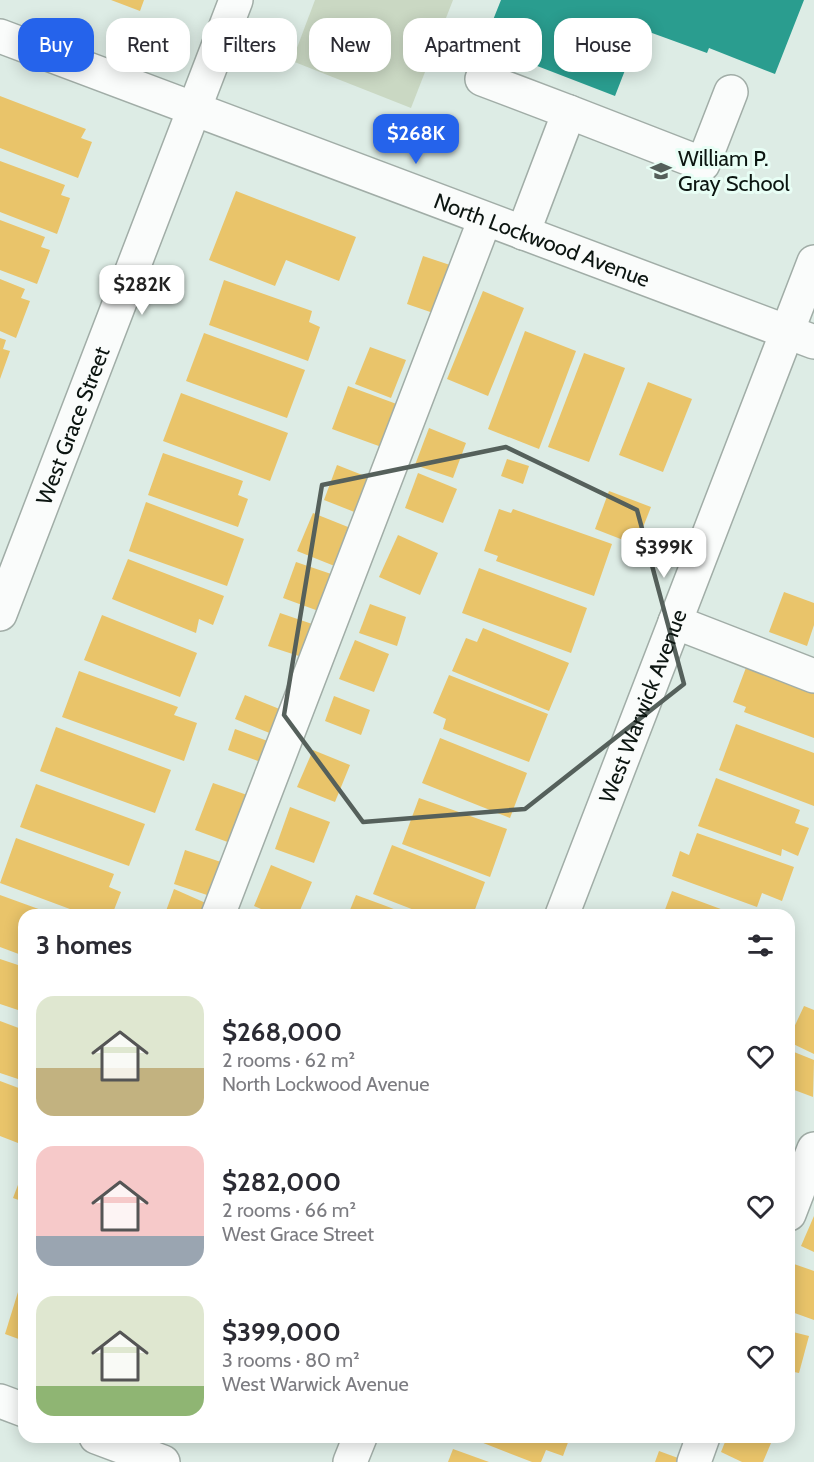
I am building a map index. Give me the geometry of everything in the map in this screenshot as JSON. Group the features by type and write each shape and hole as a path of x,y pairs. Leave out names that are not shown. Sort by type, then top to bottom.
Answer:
{"street":[{"name":"West Grace Street","path":"0,614 236,0"},
{"name":"North Lockwood Avenue","path":"0,36 800,337"},
{"path":"482,79 703,164 731,92"},
{"path":"523,233 569,112"},
{"path":"220,909 485,219"},
{"name":"West Warwick Avenue","path":"564,909 675,622 800,337 814,262"},
{"path":"675,622 814,676"},
{"path":"795,1198 814,1149"},
{"path":"0,1401 18,1408"},
{"path":"112,1443 163,1462"},
{"path":"350,1462 358,1443"},
{"path":"694,1462 701,1443"}],"highlighted area":[{"path":"506,447 637,510 684,684 525,809 363,822 284,715 322,485"}],"green space":[{"path":"315,0 453,0 446,18 403,18 403,72 425,72 411,108 320,72 391,72 391,18 309,18 309,68 297,63 297,48"}],"building: Homes":[{"path":"111,0 144,0 140,11"},
{"path":"0,96 86,129 81,138 92,142 78,178 0,148"},
{"path":"0,161 65,185 61,195 70,198 57,234 0,212"},
{"path":"236,191 356,237 339,281 286,260 275,286 209,260"},
{"path":"0,220 45,237 41,247 50,250 37,284 0,270"},
{"path":"423,256 459,268 442,316 407,304"},
{"path":"0,279 25,289 21,298 30,301 16,338 0,331"},
{"path":"224,280 312,311 309,322 320,327 308,361 209,325"},
{"path":"483,291 524,308 488,396 447,379"},
{"path":"525,331 576,351 539,449 488,429"},
{"path":"204,333 305,370 287,418 186,381"},
{"path":"0,338 6,340 3,349 10,351 0,379"},
{"path":"370,347 406,360 391,398 355,384"},
{"path":"584,353 625,368 589,462 548,447"},
{"path":"648,382 692,399 663,472 619,455"},
{"path":"348,386 402,406 387,449 332,429"},
{"path":"181,393 288,433 270,481 163,441"},
{"path":"429,428 466,443 453,478 415,465"},
{"path":"163,453 243,481 238,495 248,499 238,527 148,495"},
{"path":"507,459 529,466 523,484 501,476"},
{"path":"337,465 375,480 362,515 324,500"},
{"path":"418,473 457,489 443,523 405,508"},
{"path":"609,491 651,507 636,545 595,529"},
{"path":"146,502 244,539 227,586 129,551"},
{"path":"499,509 511,513 513,509 612,544 594,596 496,561 498,556 484,551"},
{"path":"313,513 353,529 337,567 297,551"},
{"path":"398,535 438,553 420,595 379,577"},
{"path":"128,559 224,596 213,625 199,619 196,633 112,599"},
{"path":"296,562 337,576 324,613 283,598"},
{"path":"479,568 587,608 571,653 462,613"},
{"path":"784,592 814,603 814,625 807,646 769,632"},
{"path":"370,604 406,617 397,646 359,633"},
{"path":"280,613 318,626 308,659 268,646"},
{"path":"102,615 197,653 180,697 84,660"},
{"path":"483,628 569,663 549,711 452,671 466,638 477,642"},
{"path":"355,640 389,654 374,692 339,679"},
{"path":"747,665 814,691 814,738 744,712 746,707 733,702"},
{"path":"79,671 178,707 174,715 197,723 184,761 62,717"},
{"path":"449,675 548,714 529,762 443,729 446,719 433,713"},
{"path":"245,695 282,710 272,734 235,719"},
{"path":"334,696 370,710 361,735 325,721"},
{"path":"736,724 814,753 814,806 719,770"},
{"path":"56,727 171,770 155,813 40,771"},
{"path":"235,729 273,743 266,764 228,750"},
{"path":"440,738 527,773 510,818 422,783"},
{"path":"313,750 350,765 335,802 297,787"},
{"path":"716,778 800,810 795,823 809,828 798,856 782,849 781,856 698,826"},
{"path":"213,783 250,796 233,844 195,830"},
{"path":"36,784 145,824 129,866 20,827"},
{"path":"419,798 507,829 490,877 402,844"},
{"path":"290,807 330,822 314,863 275,849"},
{"path":"697,833 794,867 782,901 762,893 757,907 672,876 680,851 689,855"},
{"path":"16,838 114,874 109,887 121,892 114,909 70,909 0,883"},
{"path":"392,845 485,882 475,909 412,909 373,894"},
{"path":"185,850 224,863 213,897 174,884"},
{"path":"271,865 312,882 301,909 261,909 254,906"},
{"path":"174,889 208,904 206,909 167,909"},
{"path":"672,891 721,909 665,909"},
{"path":"0,895 38,909 18,909 18,954 0,947"},
{"path":"356,895 394,909 350,909"},
{"path":"0,959 18,965 18,1010 0,1004"},
{"path":"804,1006 814,1010 814,1054 795,1045 795,1025"},
{"path":"0,1021 18,1028 18,1079 0,1073"},
{"path":"795,1052 814,1060 813,1097 795,1090"},
{"path":"0,1081 18,1088 18,1143 0,1136"},
{"path":"18,1185 18,1200 13,1198"},
{"path":"814,1216 814,1252 801,1246"},
{"path":"795,1264 814,1271 814,1320 795,1313"},
{"path":"18,1292 18,1339 5,1334"},
{"path":"795,1332 809,1336 799,1373 795,1372"},
{"path":"483,1443 568,1443 563,1456 546,1450 541,1462 532,1462"},
{"path":"725,1443 771,1443 763,1462 742,1462 721,1452"},
{"path":"453,1449 489,1462 448,1462"},
{"path":"659,1451 678,1458 677,1462 655,1462"}],"building: Schools":[{"path":"501,0 804,0 775,74 709,48 707,53 652,33 652,18 554,18 554,72 624,72 615,96 542,68 542,18 494,18"}],"place":[{"name":"William P. Gray School","path":"661,171"}]}
